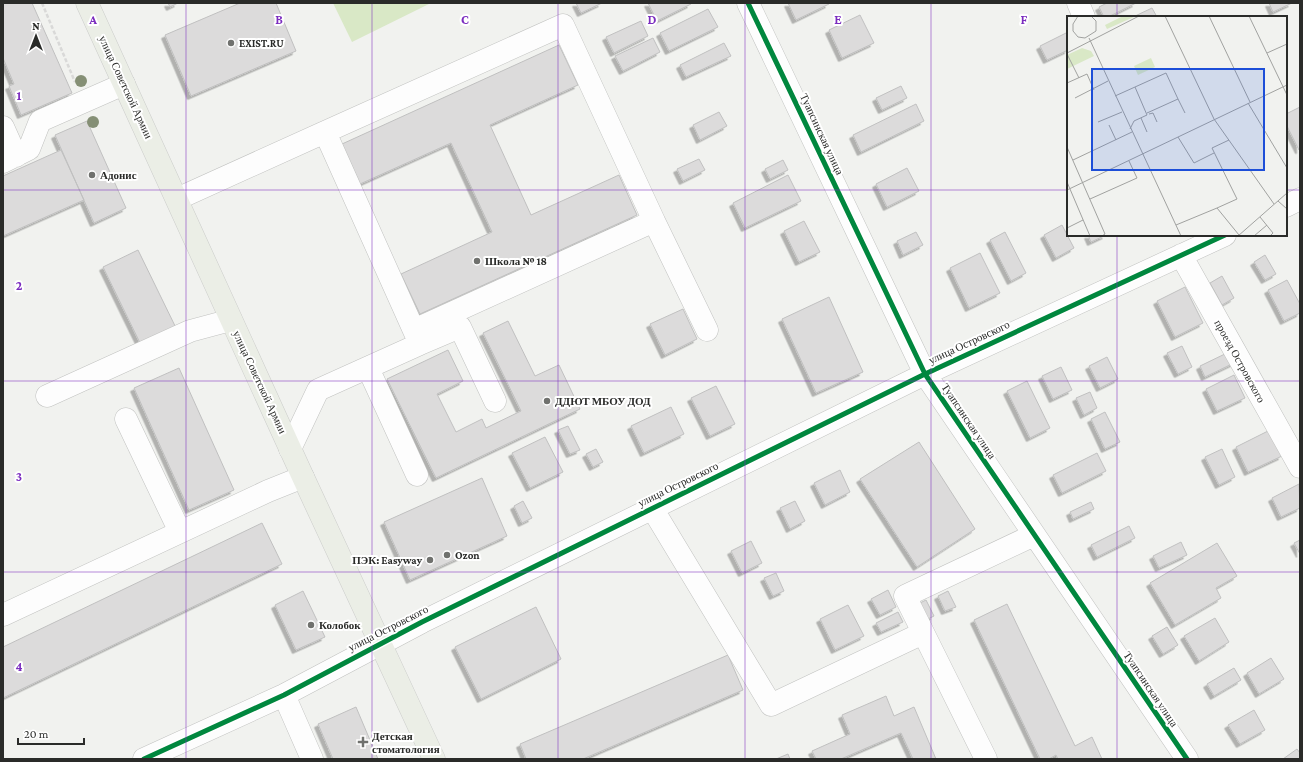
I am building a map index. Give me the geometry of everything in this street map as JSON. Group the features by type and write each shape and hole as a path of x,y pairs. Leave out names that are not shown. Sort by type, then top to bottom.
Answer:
{"main road":[{"name":"улица Советской Армии","path":"87,3 290,449 434,759"}],"street":[{"name":"Туапсинская улица","path":"748,3 925,374 1187,759"},
{"path":"1078,3 1084,16"},
{"path":"177,199 562,25 707,330"},
{"path":"3,128 10,159 29,149 40,121 84,103 124,84"},
{"path":"325,132 417,337"},
{"path":"1287,206 1300,199"},
{"path":"290,449 318,390 368,368 417,337 654,221"},
{"name":"улица Островского","path":"144,759 284,695 347,660 381,645 422,622 1188,246 1222,236"},
{"name":"проезд Островского","path":"1188,246 1300,468"},
{"path":"47,396 190,331 231,320"},
{"path":"417,337 460,327 495,400"},
{"path":"368,368 417,475"},
{"path":"126,419 180,532"},
{"path":"3,615 180,532 303,477"},
{"path":"652,508 771,705 923,633"},
{"path":"986,759 904,596 1034,535"},
{"path":"284,695 312,759"}],"path":[{"path":"42,3 84,103"}],"green space":[{"path":"333,3 431,3 352,42"}],"building":[{"path":"3,3 32,3 72,93 21,115 9,86 14,84 3,58"},
{"path":"168,3 178,3 170,7"},
{"name":"EXIST.RU","path":"240,3 276,3 296,51 191,96 165,35"},
{"path":"576,3 602,3 581,13"},
{"path":"648,3 690,3 691,4 657,21"},
{"path":"788,3 828,3 829,4 796,20"},
{"path":"1107,3 1136,3 1110,16 1104,16 1099,7"},
{"path":"1269,3 1292,3 1273,12"},
{"path":"1152,8 1156,16 1135,16"},
{"path":"708,9 718,27 669,51 660,33"},
{"path":"860,15 874,43 842,58 829,30"},
{"path":"641,21 648,36 614,53 606,37"},
{"path":"1067,32 1067,50 1047,60 1040,46"},
{"path":"653,38 660,52 623,71 615,56"},
{"path":"724,43 731,56 686,77 680,65"},
{"path":"559,45 578,85 490,125 531,215 619,175 637,215 420,314 401,274 492,232 451,143 360,184 342,144"},
{"path":"901,86 907,98 882,110 876,98"},
{"path":"916,104 924,121 861,152 853,135"},
{"path":"1300,107 1300,150 1287,126 1287,114"},
{"path":"719,112 727,126 700,140 693,125"},
{"name":"Адонис","path":"87,121 126,208 94,223 55,135"},
{"path":"61,150 84,200 3,236 3,176"},
{"path":"699,159 705,170 683,181 677,169"},
{"path":"783,160 788,170 770,179 765,169"},
{"path":"907,168 919,191 887,207 876,184"},
{"path":"788,175 801,201 745,228 733,203"},
{"path":"804,221 820,252 799,262 784,231"},
{"path":"1062,225 1074,248 1056,258 1044,235"},
{"path":"916,232 923,245 903,255 897,241"},
{"path":"1005,232 1026,273 1011,281 990,240"},
{"path":"1088,236 1104,236 1091,242"},
{"path":"138,250 178,332 143,349 103,267"},
{"path":"980,253 1000,293 969,308 950,268"},
{"path":"1265,255 1276,274 1265,280 1254,262"},
{"path":"1222,276 1234,298 1222,305 1210,283"},
{"path":"1287,280 1300,304 1300,313 1284,321 1268,290"},
{"path":"1185,287 1203,323 1175,337 1157,301"},
{"path":"829,297 863,372 816,393 782,319"},
{"path":"683,309 697,339 665,355 650,324"},
{"name":"ДДЮТ МБОУ ДОД","path":"508,321 535,376 559,365 580,409 436,478 387,379 448,350 463,381 437,394 456,432 482,419 486,428 521,411 483,333"},
{"path":"1182,346 1192,367 1178,374 1167,353"},
{"path":"1229,352 1234,363 1205,377 1200,366"},
{"path":"1107,357 1118,379 1100,388 1089,366"},
{"path":"1061,367 1072,390 1053,399 1042,376"},
{"path":"179,368 234,490 189,510 134,388"},
{"path":"1234,375 1245,398 1217,411 1206,389"},
{"path":"1027,381 1050,428 1030,438 1007,391"},
{"path":"716,386 735,424 710,436 691,398"},
{"path":"1090,392 1097,408 1084,415 1076,398"},
{"path":"671,407 684,434 644,453 631,426"},
{"path":"1105,412 1120,442 1105,449 1091,419"},
{"path":"568,426 580,450 570,454 558,430"},
{"path":"1270,430 1282,456 1248,472 1236,447"},
{"path":"545,437 563,472 530,488 512,453"},
{"path":"919,442 975,529 917,567 860,479"},
{"path":"596,449 603,462 593,467 586,454"},
{"path":"1222,449 1235,477 1219,485 1205,457"},
{"path":"1097,453 1106,471 1062,493 1053,475"},
{"path":"840,470 850,492 825,505 814,483"},
{"path":"482,478 507,536 410,580 384,522"},
{"path":"1299,484 1300,508 1281,517 1272,498"},
{"path":"523,501 532,518 522,523 514,506"},
{"path":"795,501 805,521 790,529 780,508"},
{"path":"1091,502 1094,509 1073,519 1070,512"},
{"path":"262,523 282,564 3,698 3,647"},
{"path":"1129,526 1135,538 1097,557 1091,545"},
{"path":"1300,540 1300,554 1294,543"},
{"path":"751,541 762,563 742,573 731,551"},
{"path":"1181,542 1187,555 1159,568 1153,556"},
{"path":"1217,543 1237,576 1216,588 1221,598 1175,625 1150,583"},
{"path":"776,573 784,591 773,596 764,578"},
{"path":"888,590 896,607 880,615 871,599"},
{"path":"303,591 325,637 296,650 275,605"},
{"path":"948,591 956,607 945,611 938,596"},
{"path":"926,600 934,616 924,621 916,605"},
{"path":"1007,604 1075,746 1092,737 1102,759 1058,759 1056,755 1049,759 1040,759 974,620"},
{"path":"848,605 864,636 835,650 820,619"},
{"path":"536,607 561,659 481,699 455,647"},
{"path":"898,612 903,622 881,632 876,623"},
{"path":"1215,618 1229,642 1199,661 1184,636"},
{"path":"1167,627 1178,645 1163,654 1152,636"},
{"path":"728,655 743,690 583,759 526,759 520,744"},
{"path":"1271,658 1284,679 1259,694 1247,673"},
{"path":"1234,668 1241,680 1214,696 1207,684"},
{"path":"886,696 894,716 914,707 936,759 913,759 901,733 841,759 816,759 812,751 850,734 842,715"},
{"path":"356,707 378,759 333,759 318,724"},
{"path":"1254,710 1265,730 1240,744 1228,725"},
{"path":"1297,749 1300,753 1300,759 1283,759"},
{"path":"788,754 790,759 776,759"}],"cycle path":[{"path":"748,3 925,374 1187,759"},
{"path":"144,759 284,695 422,622 925,374 1223,236"}],"place":[{"name":"EXIST.RU","path":"231,43"},
{"name":"Адонис","path":"92,175"},
{"name":"Школа № 18","path":"477,261"},
{"name":"ДДЮТ МБОУ ДОД","path":"547,401"},
{"name":"Ozon","path":"447,555"},
{"name":"ПЭК: Easyway","path":"430,560"},
{"name":"Колобок","path":"311,625"},
{"name":"Детская стоматология","path":"363,742"}]}
